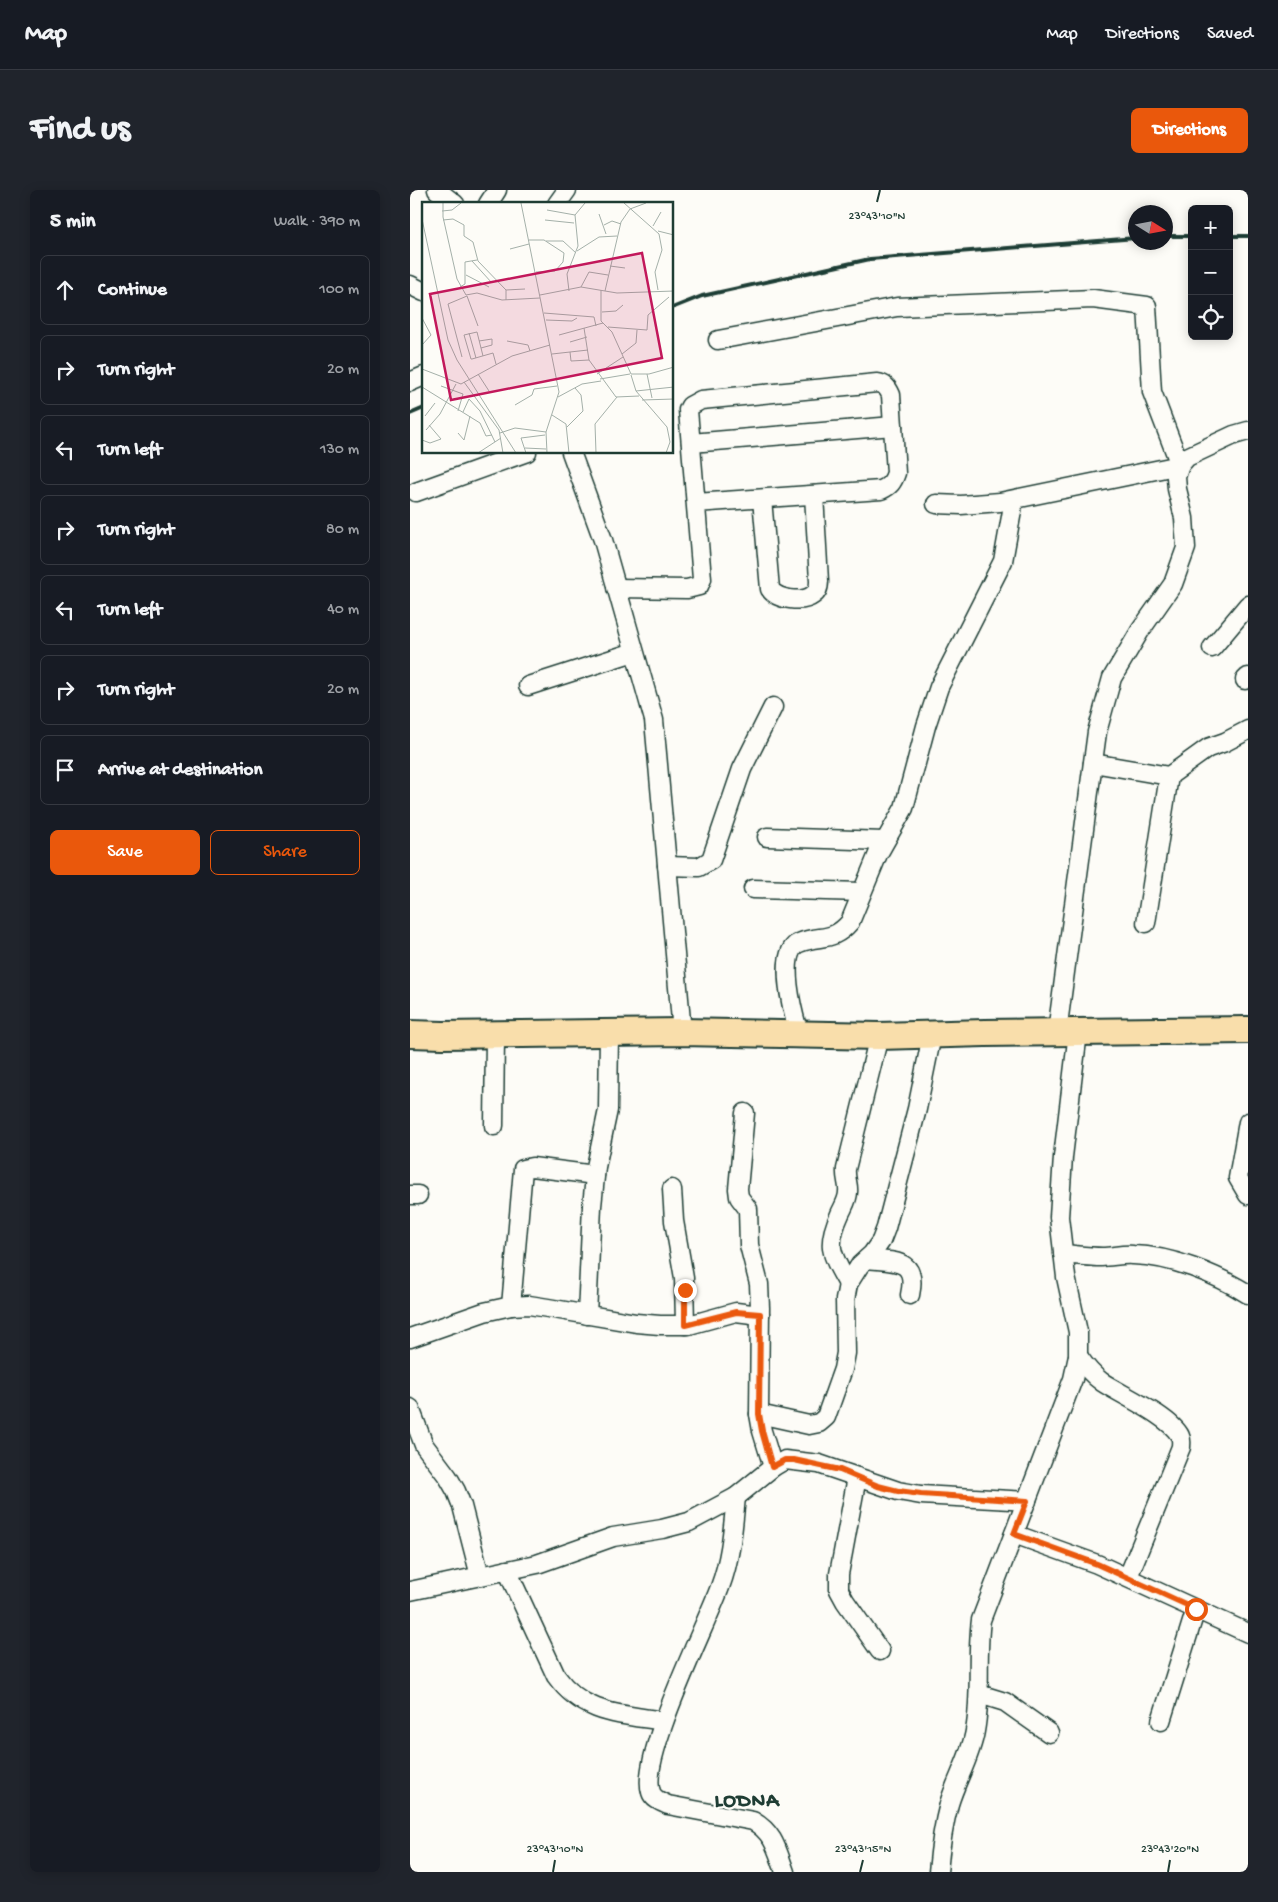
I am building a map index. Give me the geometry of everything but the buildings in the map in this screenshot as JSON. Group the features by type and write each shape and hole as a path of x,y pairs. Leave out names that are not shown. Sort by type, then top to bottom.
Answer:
{"highway":[{"path":"410,1034 495,1035 682,1032 879,1036 1248,1030"}],"street":[{"path":"436,190 451,202"},
{"path":"489,202 497,190"},
{"path":"558,202 566,190"},
{"path":"410,285 422,291"},
{"path":"718,340 897,307 1093,299 1147,306 1152,392 1180,465"},
{"path":"410,382 422,377"},
{"path":"616,588 687,589 699,586 702,580 688,410 694,402 878,383 888,387 891,395 896,473 894,481 889,486 881,490 696,503"},
{"path":"691,443 893,426"},
{"path":"938,1872 941,1839 949,1803 975,1734 979,1694 978,1642 981,1620 1073,1379 1078,1356 1078,1332 1066,1277 1059,1217 1067,1032 1097,732 1112,678 1140,631 1173,584 1186,548 1184,518 1176,483 1180,465 1187,457 1234,435 1248,431"},
{"path":"416,492 521,454"},
{"path":"572,454 603,540 654,720 682,1032"},
{"path":"936,504 961,505 1014,500 1180,465"},
{"path":"762,498 770,589 774,594 786,599 809,598 818,590 819,581 814,495"},
{"path":"799,1034 789,994 788,964 790,951 799,943 832,936 843,930 850,922 884,841 904,808 926,726 939,687 1003,561 1014,500"},
{"path":"1212,648 1248,605"},
{"path":"528,686 634,652"},
{"path":"667,866 699,866 711,860 742,769 773,706"},
{"path":"1093,763 1169,776 1208,748 1225,742 1248,730"},
{"path":"1146,923 1169,776"},
{"path":"767,838 884,841"},
{"path":"753,889 862,892"},
{"path":"587,1315 589,1248 596,1175 608,1110 609,1034"},
{"path":"494,1126 495,1035"},
{"path":"759,1414 809,1425 819,1423 826,1417 843,1370 846,1353 845,1300 848,1284 853,1274 881,1241 886,1228 917,1109 932,1035"},
{"path":"848,1284 835,1261 831,1249 831,1236 847,1200 846,1169 879,1036"},
{"path":"745,1113 738,1189 739,1197 748,1209 750,1218 749,1245 759,1284 759,1414 772,1467"},
{"path":"1248,1122 1238,1178 1248,1196"},
{"path":"511,1306 523,1169 532,1167 596,1175"},
{"path":"672,1189 674,1221 684,1278 685,1325"},
{"path":"1063,1254 1101,1257 1132,1255 1161,1260 1197,1269 1248,1294"},
{"path":"867,1258 895,1262 907,1268 913,1281 910,1295"},
{"path":"410,1338 484,1312 511,1306 529,1306 636,1324 685,1325 736,1312 760,1314"},
{"path":"1078,1356 1102,1382 1154,1412 1176,1431 1181,1441 1181,1447 1128,1577"},
{"path":"410,1408 424,1445 456,1491 462,1506 480,1576"},
{"path":"410,1591 537,1564 613,1537 662,1529 689,1522 736,1497 772,1467 785,1460 819,1464 878,1486 905,1492 1027,1501"},
{"path":"857,1477 839,1574 839,1590 845,1602 880,1651"},
{"path":"736,1497 728,1558 721,1585 655,1746 649,1781 651,1793 658,1800 668,1805 753,1821 764,1827 771,1834 785,1872"},
{"path":"1014,1534 1128,1577 1248,1633"},
{"path":"507,1570 556,1676 566,1690 584,1704 600,1710 664,1722"},
{"path":"1161,1721 1196,1609"},
{"path":"979,1694 1005,1702 1049,1733"}],"railway":[{"path":"1173,236 1188,236"},
{"path":"1233,236 1248,236"},
{"path":"674,307 702,296 870,259 1128,239"},
{"path":"410,414 422,409"}],"district":[{"name":"LODNA","path":"747,1802"}],"route":[{"path":"685,1290 685,1325 736,1312 760,1314 759,1414 772,1467 785,1460 794,1460 840,1470 878,1486 898,1491 1027,1501 1014,1534 1097,1564 1196,1609"}]}
